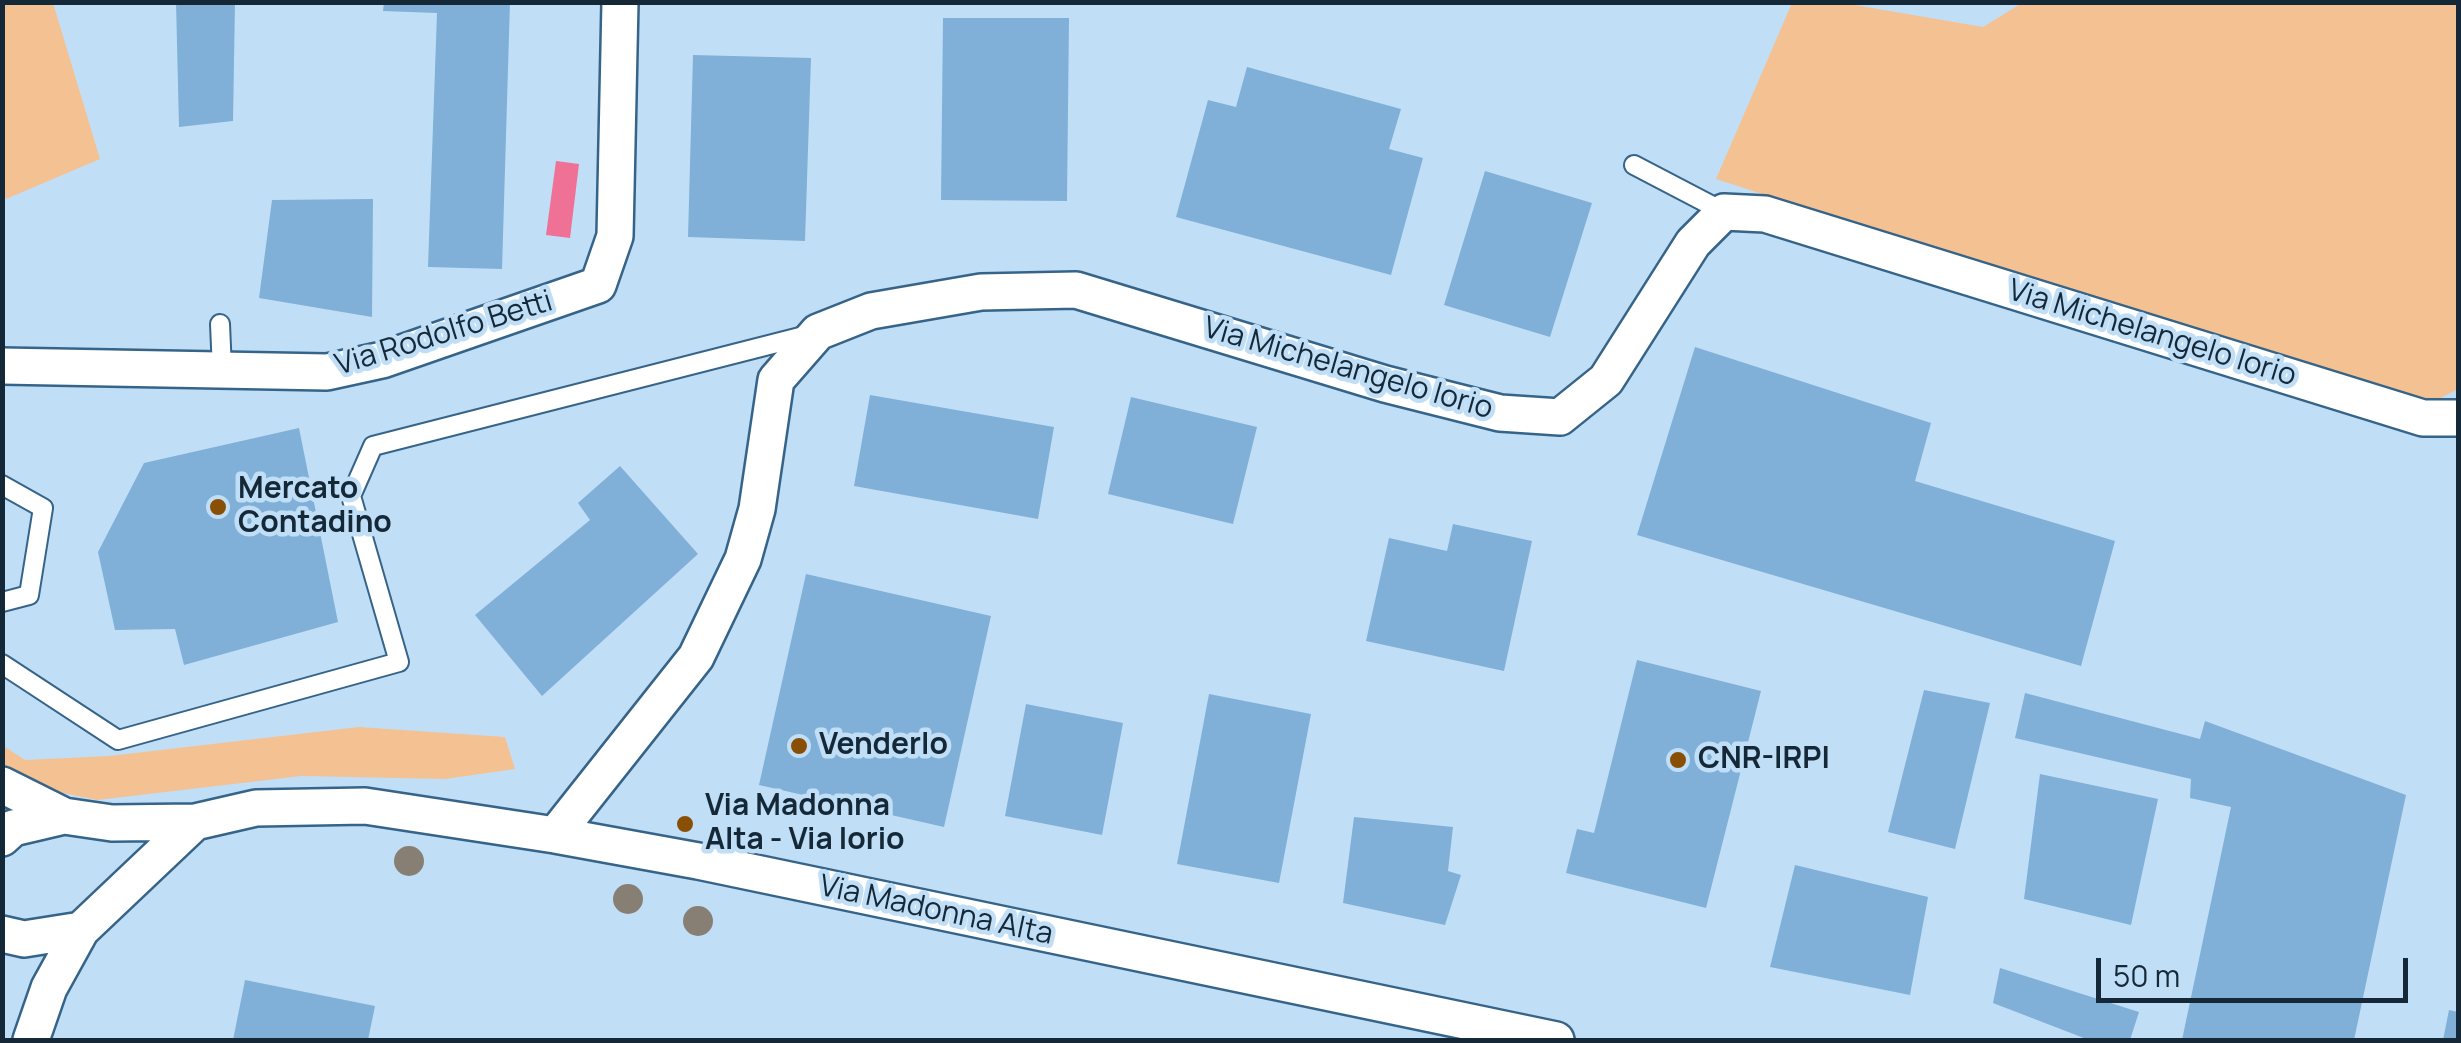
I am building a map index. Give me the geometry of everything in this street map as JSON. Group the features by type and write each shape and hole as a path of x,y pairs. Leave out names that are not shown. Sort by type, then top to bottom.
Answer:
{"street":[{"name":"Via Rodolfo Betti","path":"2,366 327,372 382,360 598,285 615,236 620,2"},
{"name":"Via Michelangelo Iorio","path":"555,835 696,658 748,542 757,509 776,380 818,332 872,311 981,292 1076,290 1385,384 1500,413 1560,418 1606,380 1693,243 1724,212 1764,214 2423,418 2458,418"},
{"name":"Via Madonna Alta","path":"2,784 64,816 112,823 195,822 256,808 365,806 555,835 698,860 1556,1040"},
{"name":"Via Madonna Alta","path":"2,838 13,828 64,816"},
{"path":"31,1040 49,988 81,930 195,822"},
{"path":"2,934 24,939 81,930"}],"lane":[{"path":"1634,165 1724,212"},
{"path":"220,324 222,370"},
{"path":"2,664 118,740 399,662 351,496 373,446 818,332"},
{"path":"2,486 43,508 29,595 2,602"}],"shaded area":[{"path":"2,3 53,3 100,159 6,199 2,187"},
{"path":"1792,3 1843,3 1983,27 2022,3 2458,3 2458,389 2433,402 2379,394 1716,179"},
{"path":"556,161 579,164 570,238 546,235"},
{"path":"359,727 505,737 515,769 445,779 301,776 97,800 44,789 3,767 2,745 25,760 109,756"}],"building":[{"path":"176,2 235,2 233,121 179,127"},
{"path":"384,2 510,2 502,269 428,267 437,13 383,11"},
{"path":"943,18 1069,18 1067,201 941,200"},
{"path":"693,55 811,58 805,241 688,237"},
{"path":"1247,67 1401,109 1389,149 1423,158 1391,275 1176,217 1208,100 1236,107"},
{"path":"1485,171 1592,203 1550,337 1444,305"},
{"path":"373,199 372,317 259,298 272,200"},
{"path":"1695,347 1931,423 1915,481 2115,541 2081,666 1637,535"},
{"path":"870,395 1054,427 1038,519 854,486"},
{"path":"1131,397 1257,427 1233,524 1108,494"},
{"name":"Mercato Contadino","path":"299,428 338,622 184,665 175,629 115,630 98,552 144,463"},
{"path":"620,466 698,554 542,696 475,615 590,520 578,503"},
{"path":"1453,524 1532,541 1504,671 1366,641 1389,538 1447,551"},
{"path":"806,574 991,616 944,827 759,785"},
{"name":"CNR-IRPI","path":"1637,660 1761,691 1706,908 1566,873 1577,829 1594,833"},
{"path":"1924,690 1990,703 1955,849 1888,832"},
{"path":"2025,693 2200,739 2205,721 2406,795 2354,1040 2182,1040 2231,807 2190,798 2191,779 2015,738"},
{"path":"1209,694 1311,714 1279,883 1177,864"},
{"path":"1026,704 1123,723 1102,835 1005,816"},
{"path":"2040,774 2158,799 2131,925 2024,899"},
{"path":"1354,817 1453,827 1448,871 1461,875 1445,925 1343,903"},
{"path":"1795,865 1928,897 1910,995 1770,967"},
{"path":"2000,968 2139,1012 2130,1040 2089,1040 1993,1003"},
{"path":"245,980 375,1006 368,1040 233,1040"},
{"path":"2449,1010 2458,1012 2458,1040 2443,1040"}],"place":[{"name":"Mercato Contadino","path":"218,507"},
{"name":"Venderlo","path":"799,746"},
{"name":"CNR-IRPI","path":"1678,760"},
{"name":"Via Madonna Alta - Via Iorio","path":"685,824"}]}
